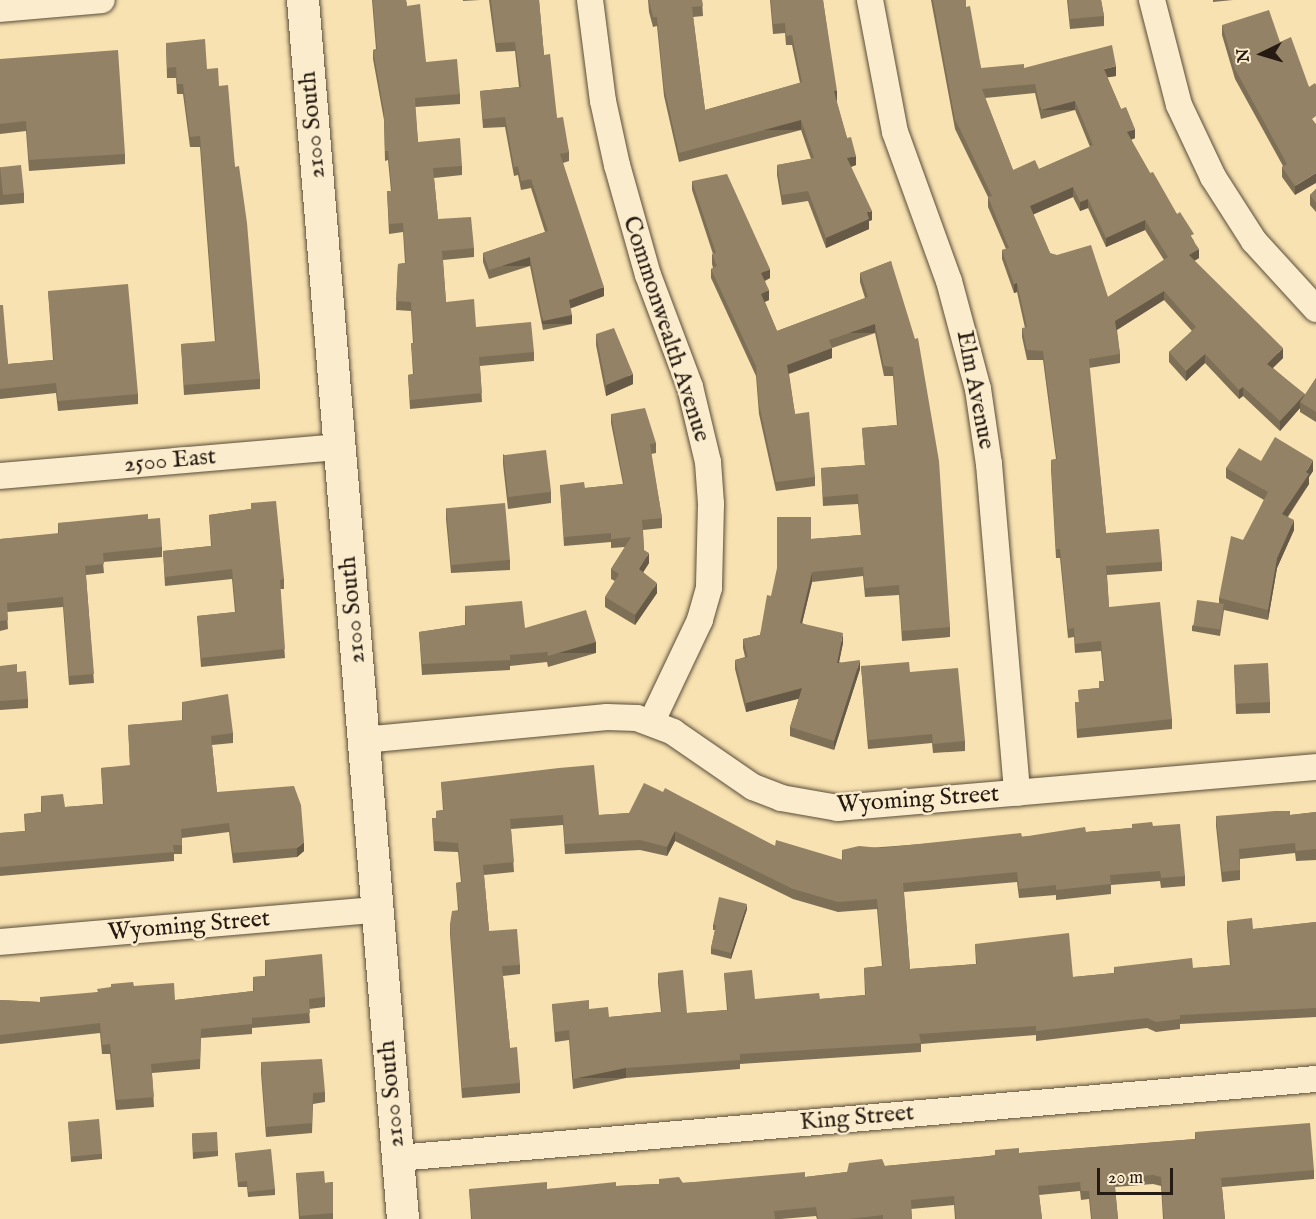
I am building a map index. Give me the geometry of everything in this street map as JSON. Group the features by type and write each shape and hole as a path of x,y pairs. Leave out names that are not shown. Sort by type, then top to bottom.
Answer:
{"street":[{"path":"0,9 102,0"},
{"name":"2100 South","path":"303,0 403,1219"},
{"name":"Commonwealth Avenue","path":"590,0 603,101 617,165 648,275 690,387 708,462 711,504 709,588 700,620 652,721"},
{"name":"Elm Avenue","path":"870,0 895,132 949,281 978,389 989,464 1017,793"},
{"path":"1152,0 1179,105 1213,177 1254,241 1316,309"},
{"name":"2500 East","path":"0,476 339,447"},
{"name":"Wyoming Street","path":"363,740 607,717 652,721 753,787 808,804 863,807 1316,767"},
{"name":"Wyoming Street","path":"0,942 377,910"},
{"name":"King Street","path":"398,1158 1316,1079"}],"building":[{"path":"373,0 406,0 407,6 420,4 426,62 457,59 460,94 415,98 418,142 460,138 462,166 433,168 438,219 471,217 474,248 442,251 446,302 474,299 476,327 531,322 534,352 479,357 482,393 410,400 408,375 414,374 411,302 396,301 398,264 406,263 403,223 389,224 387,191 392,191 388,151 385,151 384,111 373,50 377,49"},
{"path":"491,0 539,0 544,55 550,54 557,118 563,117 569,152 560,154 604,287 569,300 572,315 543,321 530,257 489,270 483,253 548,231 531,179 521,181 518,166 514,167 505,117 483,119 480,91 521,87 515,42 496,43"},
{"path":"649,0 702,0 703,6 692,7 705,110 802,82 792,35 786,36 785,23 773,24 771,0 823,0 837,91 834,91 847,138 851,137 856,156 847,158 872,211 867,212 869,219 826,238 808,191 782,195 777,165 814,158 801,120 679,153 664,87 657,17 653,17"},
{"path":"933,0 966,0 966,7 970,6 981,68 1024,64 1024,68 1112,45 1116,66 1104,69 1121,109 1126,107 1135,129 1127,132 1150,173 1153,172 1177,214 1180,212 1194,234 1190,236 1199,249 1189,255 1283,348 1267,364 1305,394 1280,421 1243,387 1239,390 1205,354 1186,371 1169,352 1196,327 1164,291 1115,321 1120,354 1089,359 1106,533 1159,529 1162,562 1106,566 1109,607 1160,602 1172,719 1077,729 1075,702 1079,702 1078,690 1099,688 1099,681 1105,681 1101,641 1075,644 1074,628 1068,629 1060,549 1056,549 1051,460 1057,459 1043,351 1027,350 1022,328 1027,327 1017,283 1014,284 1002,250 1009,248 988,197 992,196 955,119","holes":["1035,84 1041,110 1075,101 1093,145 1039,169 1035,160 1013,170 982,89","1073,187 1080,202 1088,199 1106,238 1145,220 1168,257 1108,297 1091,245 1057,255 1050,253 1030,206"]},
{"path":"1068,0 1101,0 1104,16 1070,19"},
{"path":"1269,10 1280,42 1291,37 1309,87 1315,83 1316,85 1316,116 1312,119 1316,124 1316,173 1295,186 1282,167 1287,164 1235,69 1222,25"},
{"path":"205,39 207,69 218,68 219,86 228,85 235,167 239,166 247,223 260,379 184,385 181,344 216,341 200,136 190,137 183,84 177,84 176,67 167,68 166,43"},
{"path":"118,50 125,154 29,160 26,121 0,124 0,59"},
{"path":"21,165 24,193 3,195 0,167"},
{"path":"727,174 770,269 761,273 769,290 761,294 777,331 868,297 860,273 891,261 915,339 918,338 939,461 950,627 902,631 899,585 865,588 863,567 812,572 800,623 843,633 837,663 860,660 834,741 790,727 802,688 746,703 735,660 748,657 743,639 760,635 767,595 771,596 777,568 777,517 811,517 811,539 861,535 858,494 823,497 821,468 865,465 862,428 898,425 893,367 884,366 875,324 829,340 832,348 787,365 795,414 809,412 815,477 776,482 759,404 756,366 711,269 717,266 712,254 716,253 692,181"},
{"path":"1316,189 1316,203 1310,195"},
{"path":"128,284 138,394 58,401 56,383 0,389 0,305 3,305 8,364 54,360 48,291"},
{"path":"614,328 633,374 606,385 596,334"},
{"path":"1316,378 1316,412 1300,402"},
{"path":"645,408 656,443 650,444 662,518 642,520 644,550 649,553 639,569 657,583 635,615 605,597 619,574 611,569 631,537 611,539 611,533 564,537 560,485 584,482 585,488 624,484 611,414"},
{"path":"1275,437 1313,460 1306,472 1309,474 1282,514 1294,520 1277,558 1268,610 1219,598 1231,536 1243,540 1268,492 1226,468 1239,448 1261,461"},
{"path":"546,450 551,492 508,497 503,455"},
{"path":"276,501 284,579 280,580 285,649 201,658 197,616 236,612 232,569 165,577 163,551 212,546 209,515 251,509 251,503"},
{"path":"505,503 510,560 451,565 446,508"},
{"path":"148,514 148,519 160,518 162,547 103,553 104,564 85,566 94,674 69,676 63,597 7,603 8,620 0,621 0,539 59,533 58,523"},
{"path":"1197,600 1224,604 1220,630 1193,626"},
{"path":"522,601 525,628 586,610 596,642 548,656 547,652 510,655 510,660 422,664 419,632 466,625 465,606"},
{"path":"909,662 910,672 958,668 965,741 933,744 932,734 868,740 861,666"},
{"path":"1268,663 1270,702 1236,704 1234,665"},
{"path":"17,664 17,672 26,671 28,699 0,701 0,666"},
{"path":"228,694 233,733 211,736 217,792 294,786 301,805 304,842 297,848 233,853 229,823 181,829 182,845 173,845 174,852 0,867 0,833 26,831 24,814 42,812 41,796 63,794 65,807 104,804 101,768 130,765 128,725 183,720 182,702"},
{"path":"594,765 599,815 629,813 644,783 663,792 665,788 775,846 776,840 843,860 842,850 859,846 881,848 1021,833 1022,837 1085,827 1086,832 1132,828 1132,824 1152,822 1153,826 1180,824 1185,876 1161,878 1160,871 1110,875 1111,884 1056,890 1056,885 1019,889 1017,872 903,883 910,969 977,964 975,944 1069,933 1073,977 1115,973 1114,967 1192,958 1193,968 1231,965 1227,921 1252,918 1253,929 1316,922 1316,1008 1180,1015 1180,1019 1156,1022 1147,1018 1036,1031 1036,1026 919,1034 921,1043 740,1054 740,1060 626,1068 573,1079 569,1030 555,1032 552,1004 589,1000 589,1009 608,1007 609,1017 662,1012 658,973 683,970 687,1013 728,1010 724,973 752,970 755,999 819,993 820,999 866,995 864,968 883,966 877,899 838,902 793,889 675,831 667,847 640,840 565,844 563,815 510,819 514,862 483,865 489,931 517,929 520,965 502,966 510,1048 517,1047 520,1083 462,1088 450,924 452,911 459,910 456,883 462,882 458,843 434,841 432,818 436,818 436,811 444,810 441,782"},
{"path":"1290,811 1290,815 1316,812 1316,849 1296,851 1295,843 1239,849 1240,870 1222,872 1216,816"},
{"path":"719,897 747,904 731,953 711,948"},
{"path":"322,954 325,997 309,999 310,1013 252,1018 252,1024 201,1029 200,1059 151,1064 154,1097 116,1100 110,1044 102,1045 100,1023 0,1035 0,1000 40,1002 40,997 98,992 97,989 111,987 111,984 133,982 134,986 174,983 175,1000 254,991 253,977 266,976 265,960"},
{"path":"322,1059 325,1092 313,1093 312,1123 266,1127 261,1062"},
{"path":"99,1119 102,1154 71,1157 68,1122"},
{"path":"1310,1123 1314,1170 1221,1178 1225,1219 1164,1219 1161,1177 1153,1175 1114,1178 1118,1219 1092,1219 1089,1191 1081,1191 1080,1182 1038,1186 1042,1219 956,1219 954,1196 911,1200 912,1219 883,1219 883,1215 849,1219 818,1219 816,1207 774,1211 775,1219 472,1219 469,1189 547,1182 547,1189 616,1182 616,1186 659,1184 659,1179 679,1177 683,1183 805,1172 805,1177 847,1172 849,1163 882,1159 885,1166 982,1157 995,1155 995,1150 1019,1148 1019,1153 1196,1139 1195,1132"},
{"path":"217,1132 218,1151 193,1152 192,1133"},
{"path":"271,1149 275,1189 248,1192 247,1181 238,1182 235,1153"},
{"path":"324,1171 325,1183 333,1182 333,1213 300,1216 296,1173"}]}
